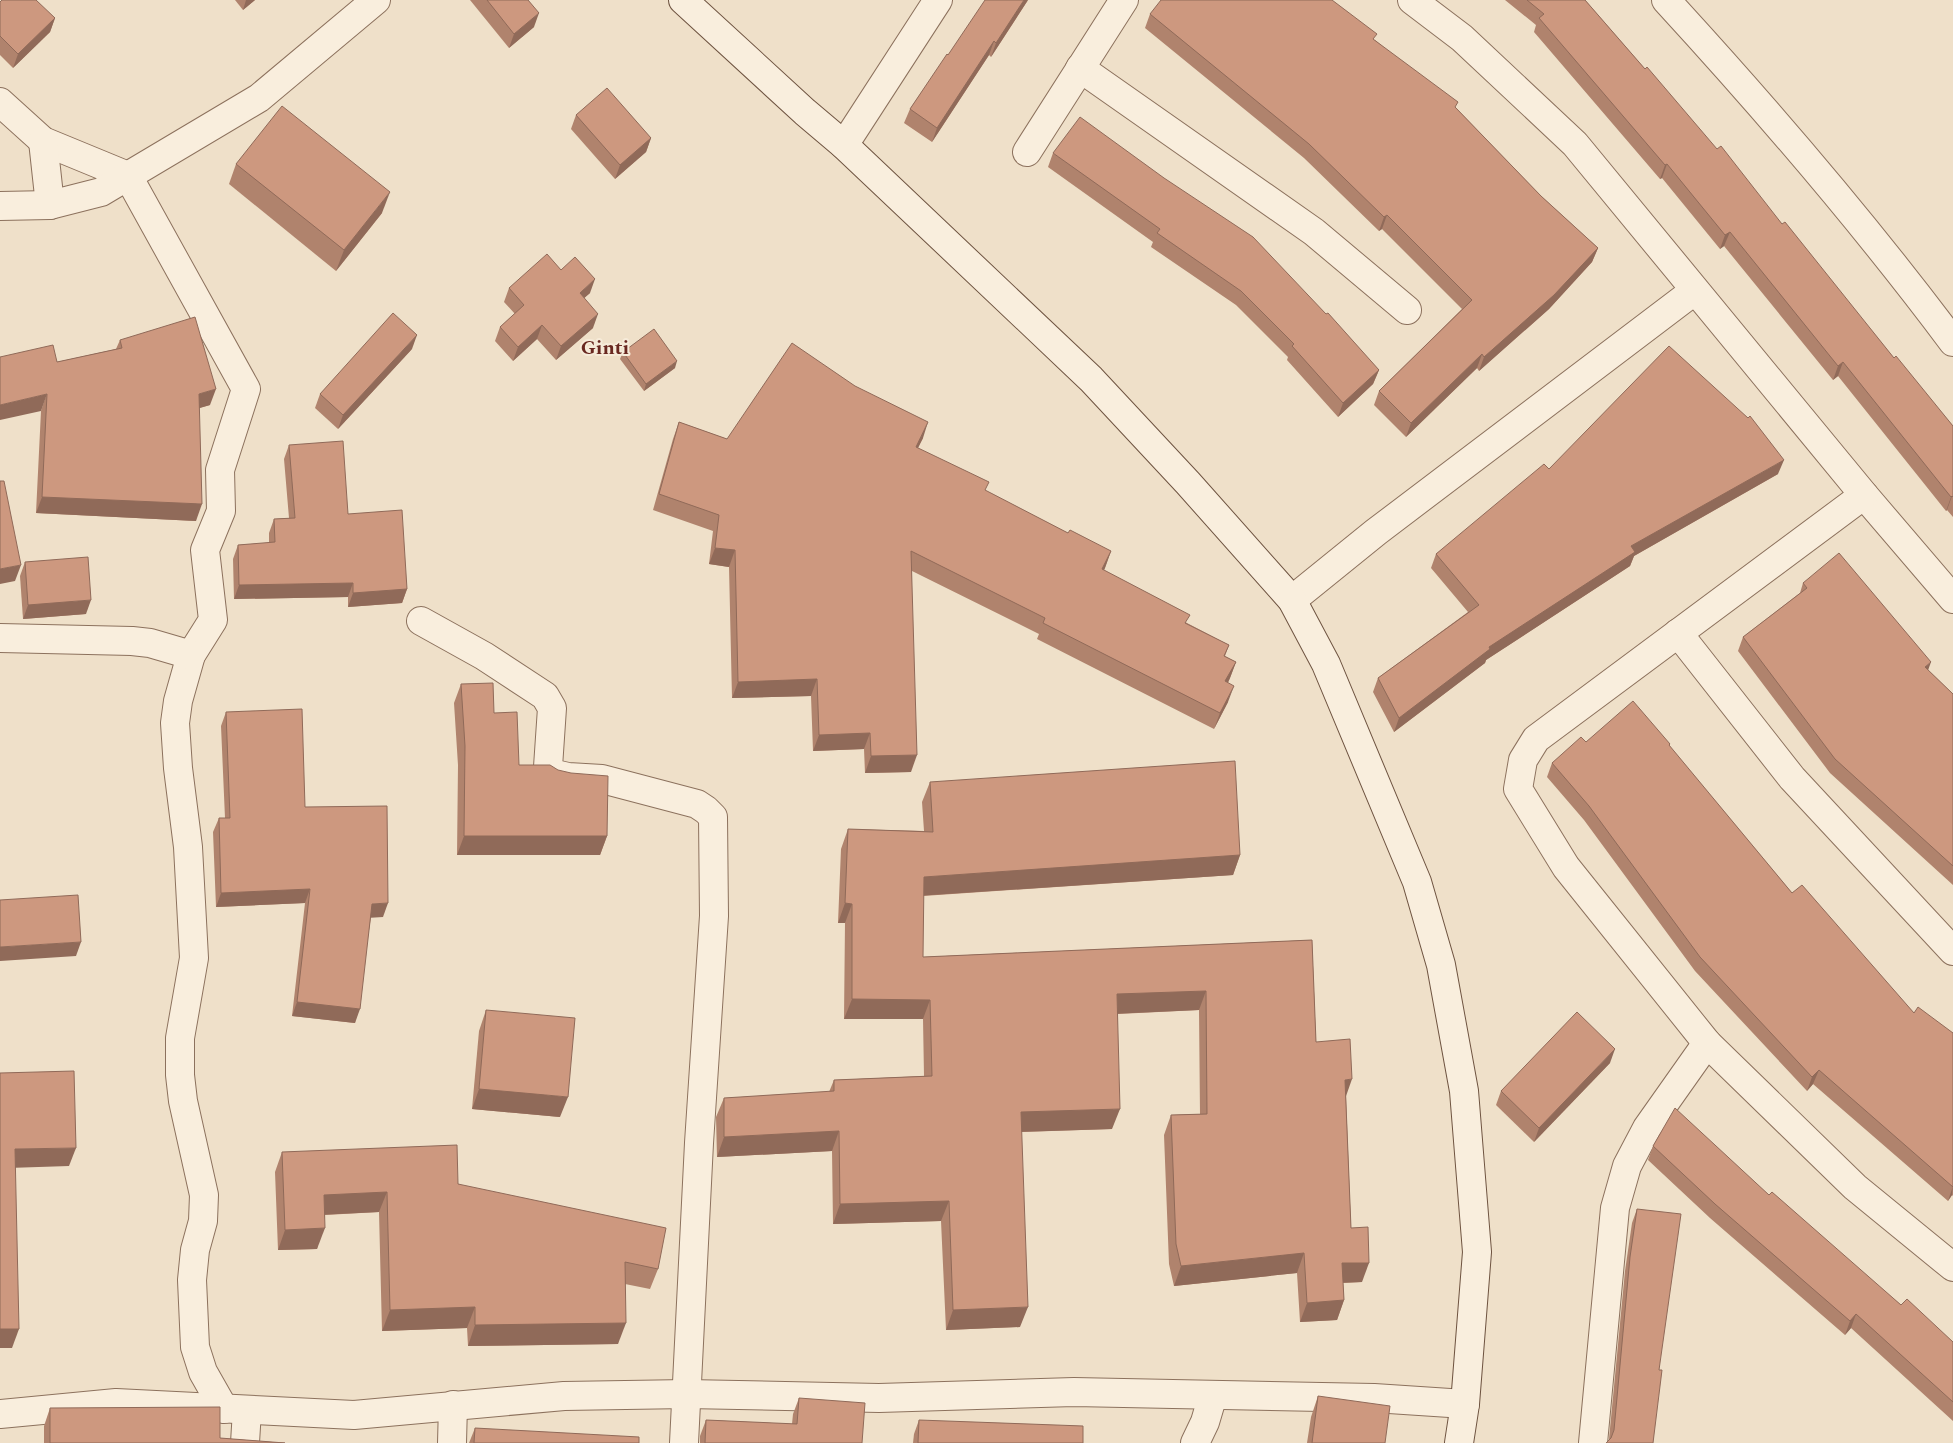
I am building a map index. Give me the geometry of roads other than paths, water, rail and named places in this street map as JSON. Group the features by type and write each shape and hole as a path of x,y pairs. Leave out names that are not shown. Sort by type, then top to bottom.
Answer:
{"street":[{"path":"0,206 50,205 102,192 259,98 376,0"},
{"path":"683,0 805,112 844,145 1091,379 1188,483 1292,600 1326,664 1417,882 1441,965 1464,1091 1477,1252 1465,1404 1458,1443"},
{"path":"844,145 938,0"},
{"path":"1027,152 1124,0"},
{"path":"1412,0 1462,38 1574,144 1864,495 1953,598"},
{"path":"1666,0 1761,103 1917,294 1953,342"},
{"path":"1080,68 1314,232 1407,310"},
{"path":"0,102 44,141 128,176 246,389 220,470 221,511 205,550 213,620 191,655 178,701 175,723 178,768 188,847 194,958 180,1038 180,1075 183,1101 204,1195 203,1221 195,1250 192,1280 195,1348 203,1372 235,1409 245,1443"},
{"path":"44,141 50,205"},
{"path":"1292,600 1376,532 1694,290"},
{"path":"1864,495 1536,739 1523,760 1518,789 1566,867 1707,1043 1855,1187 1953,1267"},
{"path":"421,621 484,656 545,696 552,708 548,767 555,774 568,777 602,779 639,788 697,804 713,817 714,916 684,1443"},
{"path":"1678,633 1792,778 1953,951"},
{"path":"0,638 132,641 150,643 191,655"},
{"path":"1593,1443 1615,1208 1627,1166 1647,1128 1707,1043"},
{"path":"0,1414 116,1403 354,1416 453,1405 564,1396 686,1394 879,1398 1074,1392 1374,1398 1465,1404"},
{"path":"1195,1443 1205,1422 1213,1395"},
{"path":"452,1443 453,1405"}],"district":[{"name":"Ginti","path":"605,347"}]}
